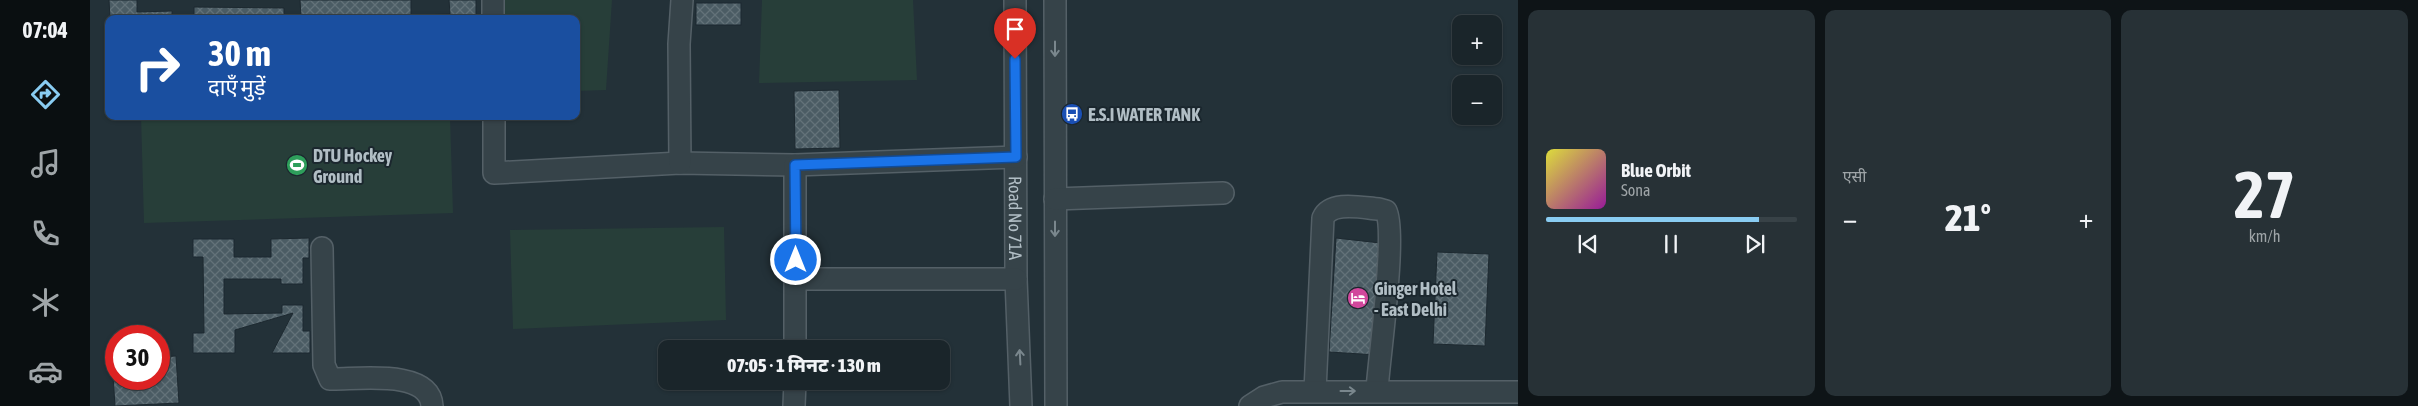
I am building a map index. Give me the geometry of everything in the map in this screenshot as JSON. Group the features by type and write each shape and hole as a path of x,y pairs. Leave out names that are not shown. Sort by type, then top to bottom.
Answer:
{"street":[{"path":"493,0 493,15"},
{"path":"680,163 678,44 682,0"},
{"name":"Road No 71A","path":"1015,0 1016,278 1021,406"},
{"path":"1055,0 1056,406"},
{"path":"494,120 494,173 680,163 795,165 1016,157"},
{"path":"795,165 795,340"},
{"path":"1055,199 1223,193"},
{"path":"1315,391 1323,218 1326,212 1333,207 1379,209 1386,211 1389,218 1389,244 1377,390"},
{"path":"322,248 324,365 330,379 398,379 420,385 432,402 432,406"},
{"path":"796,279 1016,278"},
{"path":"794,406 795,390"},
{"path":"1250,406 1264,397 1282,392 1377,390 1518,392"}],"green space":[{"path":"503,0 612,0 606,90 580,91 580,15 502,15"},
{"path":"762,0 913,0 917,80 759,83"},
{"name":"DTU Hockey Ground","path":"141,120 450,120 453,213 144,223"},
{"path":"724,227 726,320 513,329 510,230"}],"building":[{"path":"109,0 137,0 137,12 172,11 172,15 110,15"},
{"path":"300,0 411,0 411,15 301,15"},
{"path":"449,0 476,0 476,15 419,15 450,14"},
{"path":"696,3 741,3 741,25 696,25"},
{"path":"194,7 284,8 284,15 194,15"},
{"path":"839,90 840,148 795,149 794,91"},
{"path":"309,238 309,258 303,258 303,284 281,284 281,279 224,279 224,314 282,313 282,305 303,305 303,331 310,331 310,353 272,353 293,313 235,330 235,353 193,353 193,333 204,333 203,257 193,257 193,239 234,239 234,257 271,257 271,239"},
{"name":"Ginger Hotel - East Delhi","path":"1336,238 1389,244 1377,355 1329,352"},
{"path":"1437,252 1489,254 1485,346 1433,344"},
{"path":"170,356 176,356 179,403 115,406 114,390 170,390"}],"place":[{"name":"E.S.I WATER TANK","path":"1072,114"},
{"name":"DTU Hockey Ground","path":"297,165"},
{"name":"Ginger Hotel - East Delhi","path":"1358,298"}],"route":[{"path":"796,260 795,165 1016,157 1015,59"}]}
